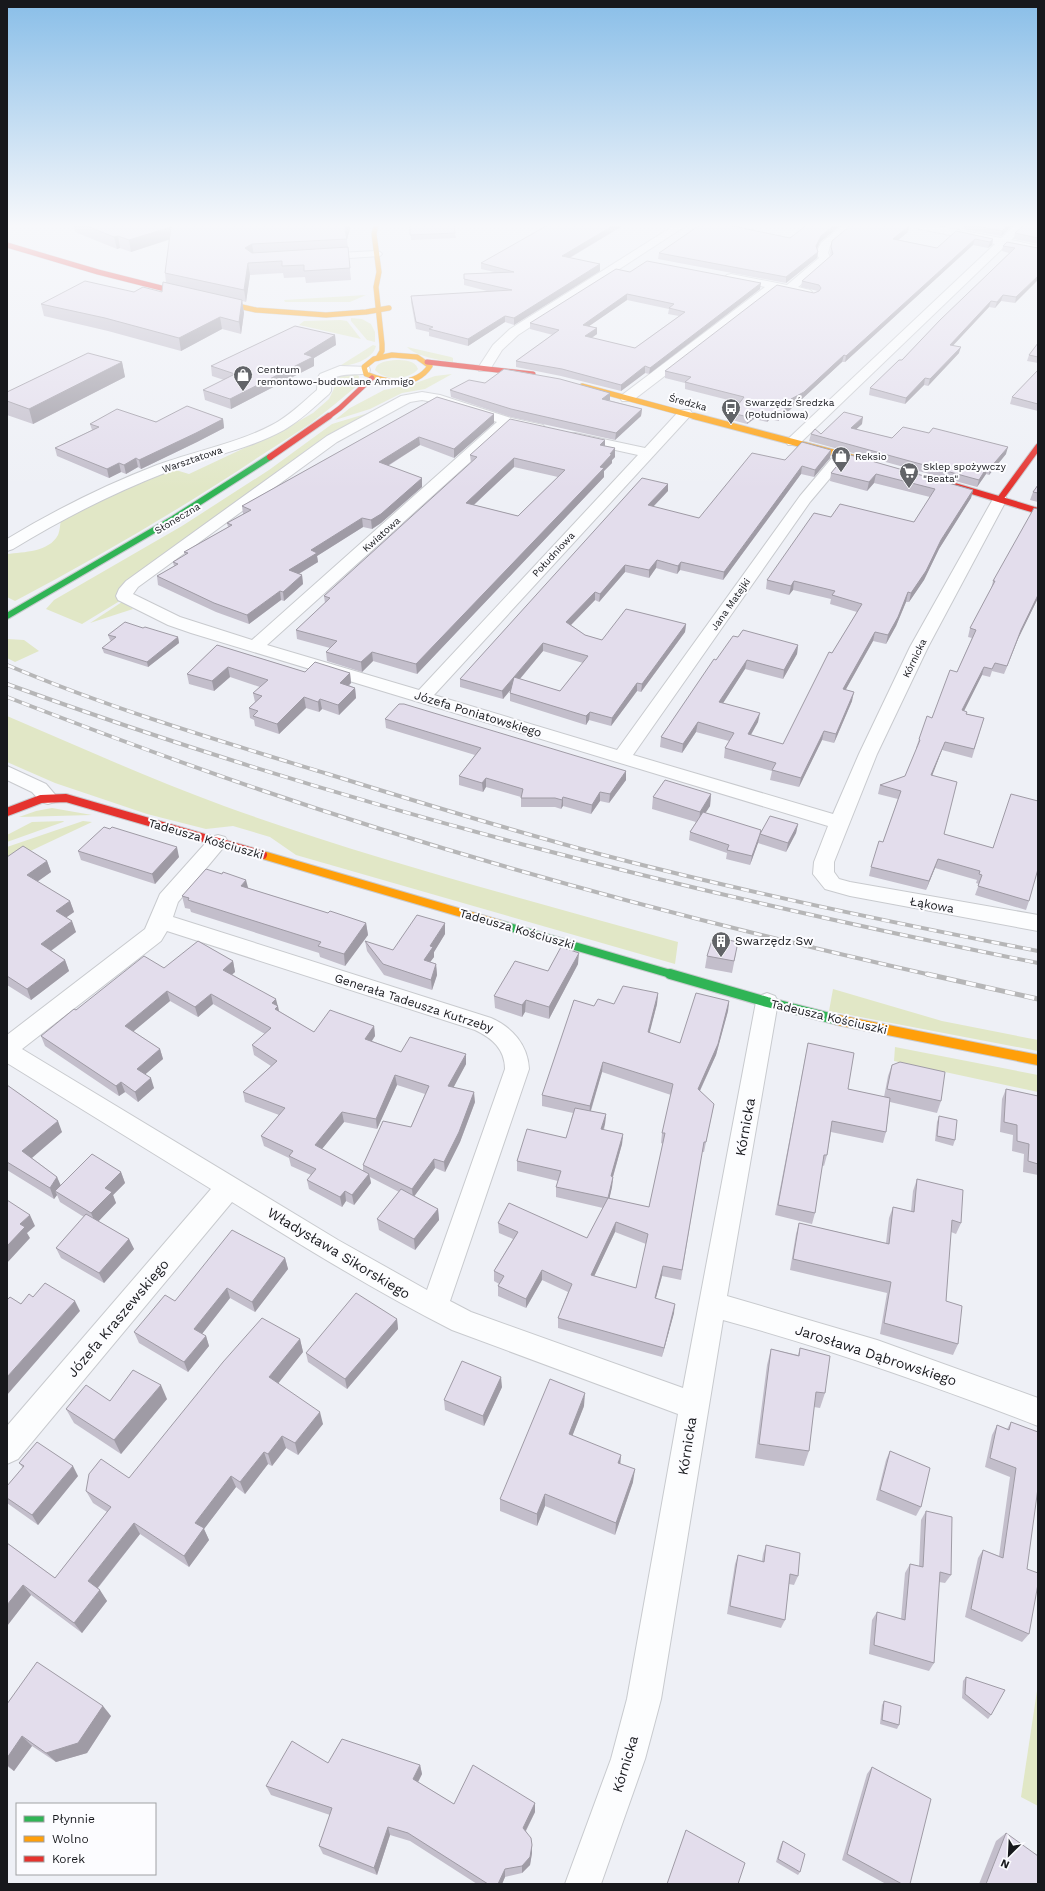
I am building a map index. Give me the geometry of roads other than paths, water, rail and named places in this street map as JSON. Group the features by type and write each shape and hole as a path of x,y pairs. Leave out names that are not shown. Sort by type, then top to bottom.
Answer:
{"street":[{"path":"316,313 371,313"},
{"path":"378,313 382,351 378,358"},
{"path":"390,313 391,320"},
{"path":"484,368 497,348 514,332 543,313"},
{"path":"627,398 738,313"},
{"path":"793,442 928,313"},
{"path":"400,347 410,355 427,362 544,376"},
{"path":"378,358 392,355 410,355"},
{"name":"Słoneczna","path":"340,408 368,374 366,364 378,358"},
{"path":"426,374 430,366 427,362"},
{"path":"368,374 390,382 407,381 426,374 484,368"},
{"name":"Warsztatowa","path":"7,546 40,525 122,486 185,460 247,441 277,428 292,418 324,391 325,377 340,370 368,374"},
{"name":"Słoneczna","path":"11,614 191,510 273,457 340,408 390,382"},
{"name":"Średzka","path":"576,384 886,467"},
{"name":"Józefa Poniatowskiego","path":"507,421 435,398 422,396 401,401 332,439 132,584 123,594 126,598 182,625 839,823"},
{"name":"Południowa","path":"422,697 685,413"},
{"path":"507,421 551,431"},
{"name":"Kwiatowa","path":"255,646 507,421"},
{"path":"566,434 648,453"},
{"name":"Kórnicka","path":"828,881 824,878 822,869 839,823 868,754 919,646 1000,499 1038,447"},
{"name":"Jana Matejki","path":"622,757 805,499 842,455"},
{"path":"937,481 1038,511"},
{"path":"7,772 39,788 48,798"},
{"name":"Tadeusza Kościuszki","path":"7,812 30,802 48,798 72,800 767,1002 854,1024 1038,1060"},
{"path":"7,1049 143,944 155,932 168,899 218,842"},
{"name":"Łąkowa","path":"828,881 838,886 850,889 1038,923"},
{"name":"Generała Tadeusza Kutrzeby","path":"160,921 484,1024 497,1030 504,1037 515,1056 517,1069 434,1308"},
{"name":"Kórnicka","path":"584,1884 628,1759 644,1699 656,1636 694,1405 767,1002"},
{"name":"Władysława Sikorskiego","path":"7,1049 329,1248 434,1308 462,1321 664,1396 694,1405"},
{"name":"Józefa Kraszewskiego","path":"7,1449 229,1187"},
{"name":"Jarosława Dąbrowskiego","path":"712,1305 871,1352 949,1378 1038,1412"}],"railway":[{"path":"7,665 86,696 206,737 502,827 660,870 768,895 929,930 1038,951"},
{"path":"7,684 133,728 260,769 517,843 777,907 1038,963"},
{"path":"7,697 226,778 424,843 676,914 931,975"},
{"path":"927,974 1038,999"}],"place":[{"name":"Centrum remontowo-budowlane Ammigo","path":"243,392"},
{"name":"Swarzędz Średzka (Południowa)","path":"731,425"},
{"name":"Reksio","path":"841,473"},
{"name":"Sklep spożywczy \"Beata\"","path":"909,489"},
{"name":"Swarzędz Sw","path":"721,958"}]}
